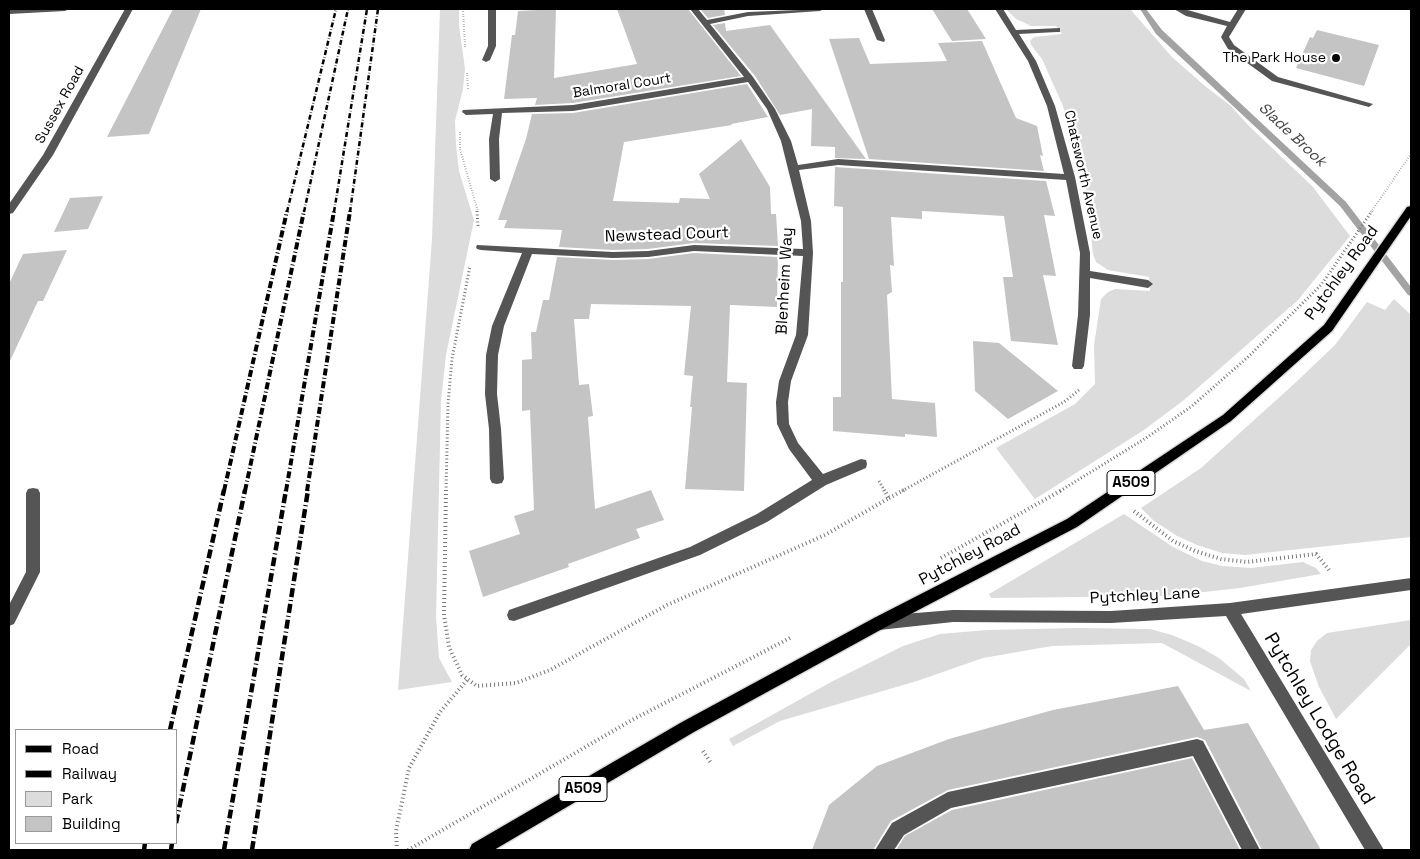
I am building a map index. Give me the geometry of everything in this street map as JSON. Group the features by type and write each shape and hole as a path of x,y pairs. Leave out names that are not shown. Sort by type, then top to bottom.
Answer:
{"main road":[{"name":"Pytchley Road","path":"478,850 688,727 1072,523 1227,418 1328,328 1411,209"}],"street":[{"path":"9,12 65,9"},
{"name":"Sussex Road","path":"9,210 48,155 129,9"},
{"name":"Blenheim Way","path":"694,9 750,79 771,109 786,141 794,168 806,221 808,252 802,335 786,381 782,410 783,424 793,446 821,481"},
{"path":"705,23 748,14 820,9"},
{"path":"868,9 882,40"},
{"name":"Chatsworth Avenue","path":"999,9 1032,61 1051,106 1070,177 1085,253 1084,315 1078,366"},
{"path":"1178,9 1232,25"},
{"path":"1242,9 1226,37 1230,47 1275,80 1369,104"},
{"path":"486,60 492,46 492,11"},
{"path":"1014,32 1057,30"},
{"name":"Balmoral Court","path":"466,112 573,108 750,79"},
{"path":"494,179 494,139 498,112"},
{"path":"794,168 838,162 1070,177"},
{"name":"Newstead Court","path":"481,248 613,255 648,254 694,248 808,252"},
{"path":"497,480 495,429 491,394 492,355 498,326 528,250"},
{"path":"1084,274 1148,284"},
{"path":"514,615 695,551 762,518 821,481 861,464"},
{"path":"9,619 33,572 33,493"},
{"name":"Pytchley Lane","path":"879,624 953,616 1111,617 1230,609 1411,584"},
{"name":"Pytchley Lodge Road","path":"1230,609 1375,850"},
{"path":"884,850 898,829 948,800 1197,747 1250,850"}],"path":[{"path":"463,9 466,55"},
{"path":"465,98 468,89 467,69"},
{"path":"460,130 460,149 479,216 477,231"},
{"path":"1090,474 1192,406 1309,299 1322,284 1411,154"},
{"path":"472,256 461,306 448,404 444,615 449,647 462,674 477,686 516,683 550,670 620,632 666,604 779,558 825,535 1064,402 1083,386"},
{"path":"861,464 873,472 889,498"},
{"path":"1132,510 1148,524 1173,541 1195,551 1221,559 1247,562 1316,554 1332,574"},
{"path":"396,850 396,831 410,768 440,712 468,679"}],"green space":[{"path":"440,9 459,9 459,25 465,69 463,89 455,121 456,145 459,171 474,220 446,355 441,401 436,617 439,658 452,682 398,690 432,239"},
{"path":"1006,9 1130,9 1172,57 1231,106 1249,126 1313,187 1350,236 1298,300 1184,400 1144,430 1035,499 996,448 1075,404 1095,384 1094,345 1101,299 1108,292 1115,289 1150,291 1149,277 1108,270 1096,262 1093,254 1085,177 1063,106 1042,59 1030,41 1034,37 1062,34 1056,26 1031,26 1016,19"},
{"path":"1394,299 1411,315 1411,537 1245,555 1222,553 1177,536 1153,520 1141,508 1201,468 1294,384 1335,345 1367,302 1385,310"},
{"path":"1124,514 1173,547 1202,561 1222,566 1251,568 1303,562 1316,568 1321,574 1240,588 1169,596 991,598 989,594"},
{"path":"1411,620 1411,644 1336,719 1319,687 1310,661 1311,650 1317,641 1327,633"},
{"path":"1150,629 1172,635 1198,646 1219,658 1244,679 1251,691 1162,643 1052,646 983,658 917,681 780,721 733,746 729,739 831,682 903,646 940,634 987,630"}],"building":[{"path":"173,9 201,9 149,134 107,137"},
{"path":"556,9 554,78 637,64 617,9 688,9 741,76 573,103 535,105 537,98 504,99 512,35 515,35 518,11"},
{"path":"700,9 724,9 725,15 708,18"},
{"path":"932,9 967,9 986,39 952,41"},
{"path":"725,23 726,31 770,25 866,159 835,158 835,147 811,146 812,109 780,115 755,76 713,25"},
{"name":"The Park House","path":"1317,30 1379,45 1364,86 1296,68 1310,37 1313,38"},
{"path":"859,38 870,64 947,61 938,43 982,41 1016,118 1037,126 1044,171 869,159 829,39"},
{"path":"747,84 768,117 732,125 624,142 613,201 679,203 680,198 710,199 699,174 741,139 770,187 771,214 776,214 778,246 694,243 648,249 613,250 559,247 562,230 504,228 507,220 498,220 526,139 532,114 573,113"},
{"path":"835,167 1046,181 1055,216 1044,215 1056,276 1043,275 1058,345 1011,341 1003,277 1013,277 1004,216 922,211 922,219 891,217 894,266 890,265 892,292 887,295 892,399 935,403 937,437 905,434 905,437 833,431 833,397 841,397 841,282 843,282 843,207 834,206"},
{"path":"103,196 88,229 54,232 70,198"},
{"path":"67,250 43,301 38,301 9,363 9,284 23,254"},
{"path":"694,253 778,257 777,307 730,305 727,382 747,383 744,491 685,489 693,376 684,375 691,306 591,304 589,319 574,319 579,385 589,384 593,416 588,417 595,509 651,490 664,520 636,529 640,538 568,564 569,567 483,597 469,551 520,534 514,516 534,510 530,410 522,411 522,360 532,359 531,332 536,332 543,300 549,300 557,257 613,260 648,259"},
{"path":"973,341 999,343 1058,391 1008,419 975,391"},
{"path":"1178,686 1204,730 1248,723 1321,850 1262,850 1205,740 1197,737 948,790 891,821 873,850 812,850 829,805 877,766 949,739 1053,710"},
{"path":"1192,758 1240,850 896,850 905,836 952,810"}],"waterway":[{"name":"Slade Brook","path":"1143,9 1159,32 1343,204 1411,293"}],"railway":[{"path":"287,212 336,9"},
{"path":"304,212 348,9"},
{"path":"334,212 367,9"},
{"path":"350,212 378,9"},
{"path":"224,491 287,211"},
{"path":"245,491 304,211"},
{"path":"286,491 334,211"},
{"path":"307,491 350,211"},
{"path":"170,729 224,490"},
{"path":"178,813 245,490"},
{"path":"224,850 286,490"},
{"path":"252,850 308,490"},
{"path":"144,850 145,844"},
{"path":"171,850 172,844"}],"place":[{"name":"The Park House","path":"1336,58"}]}
